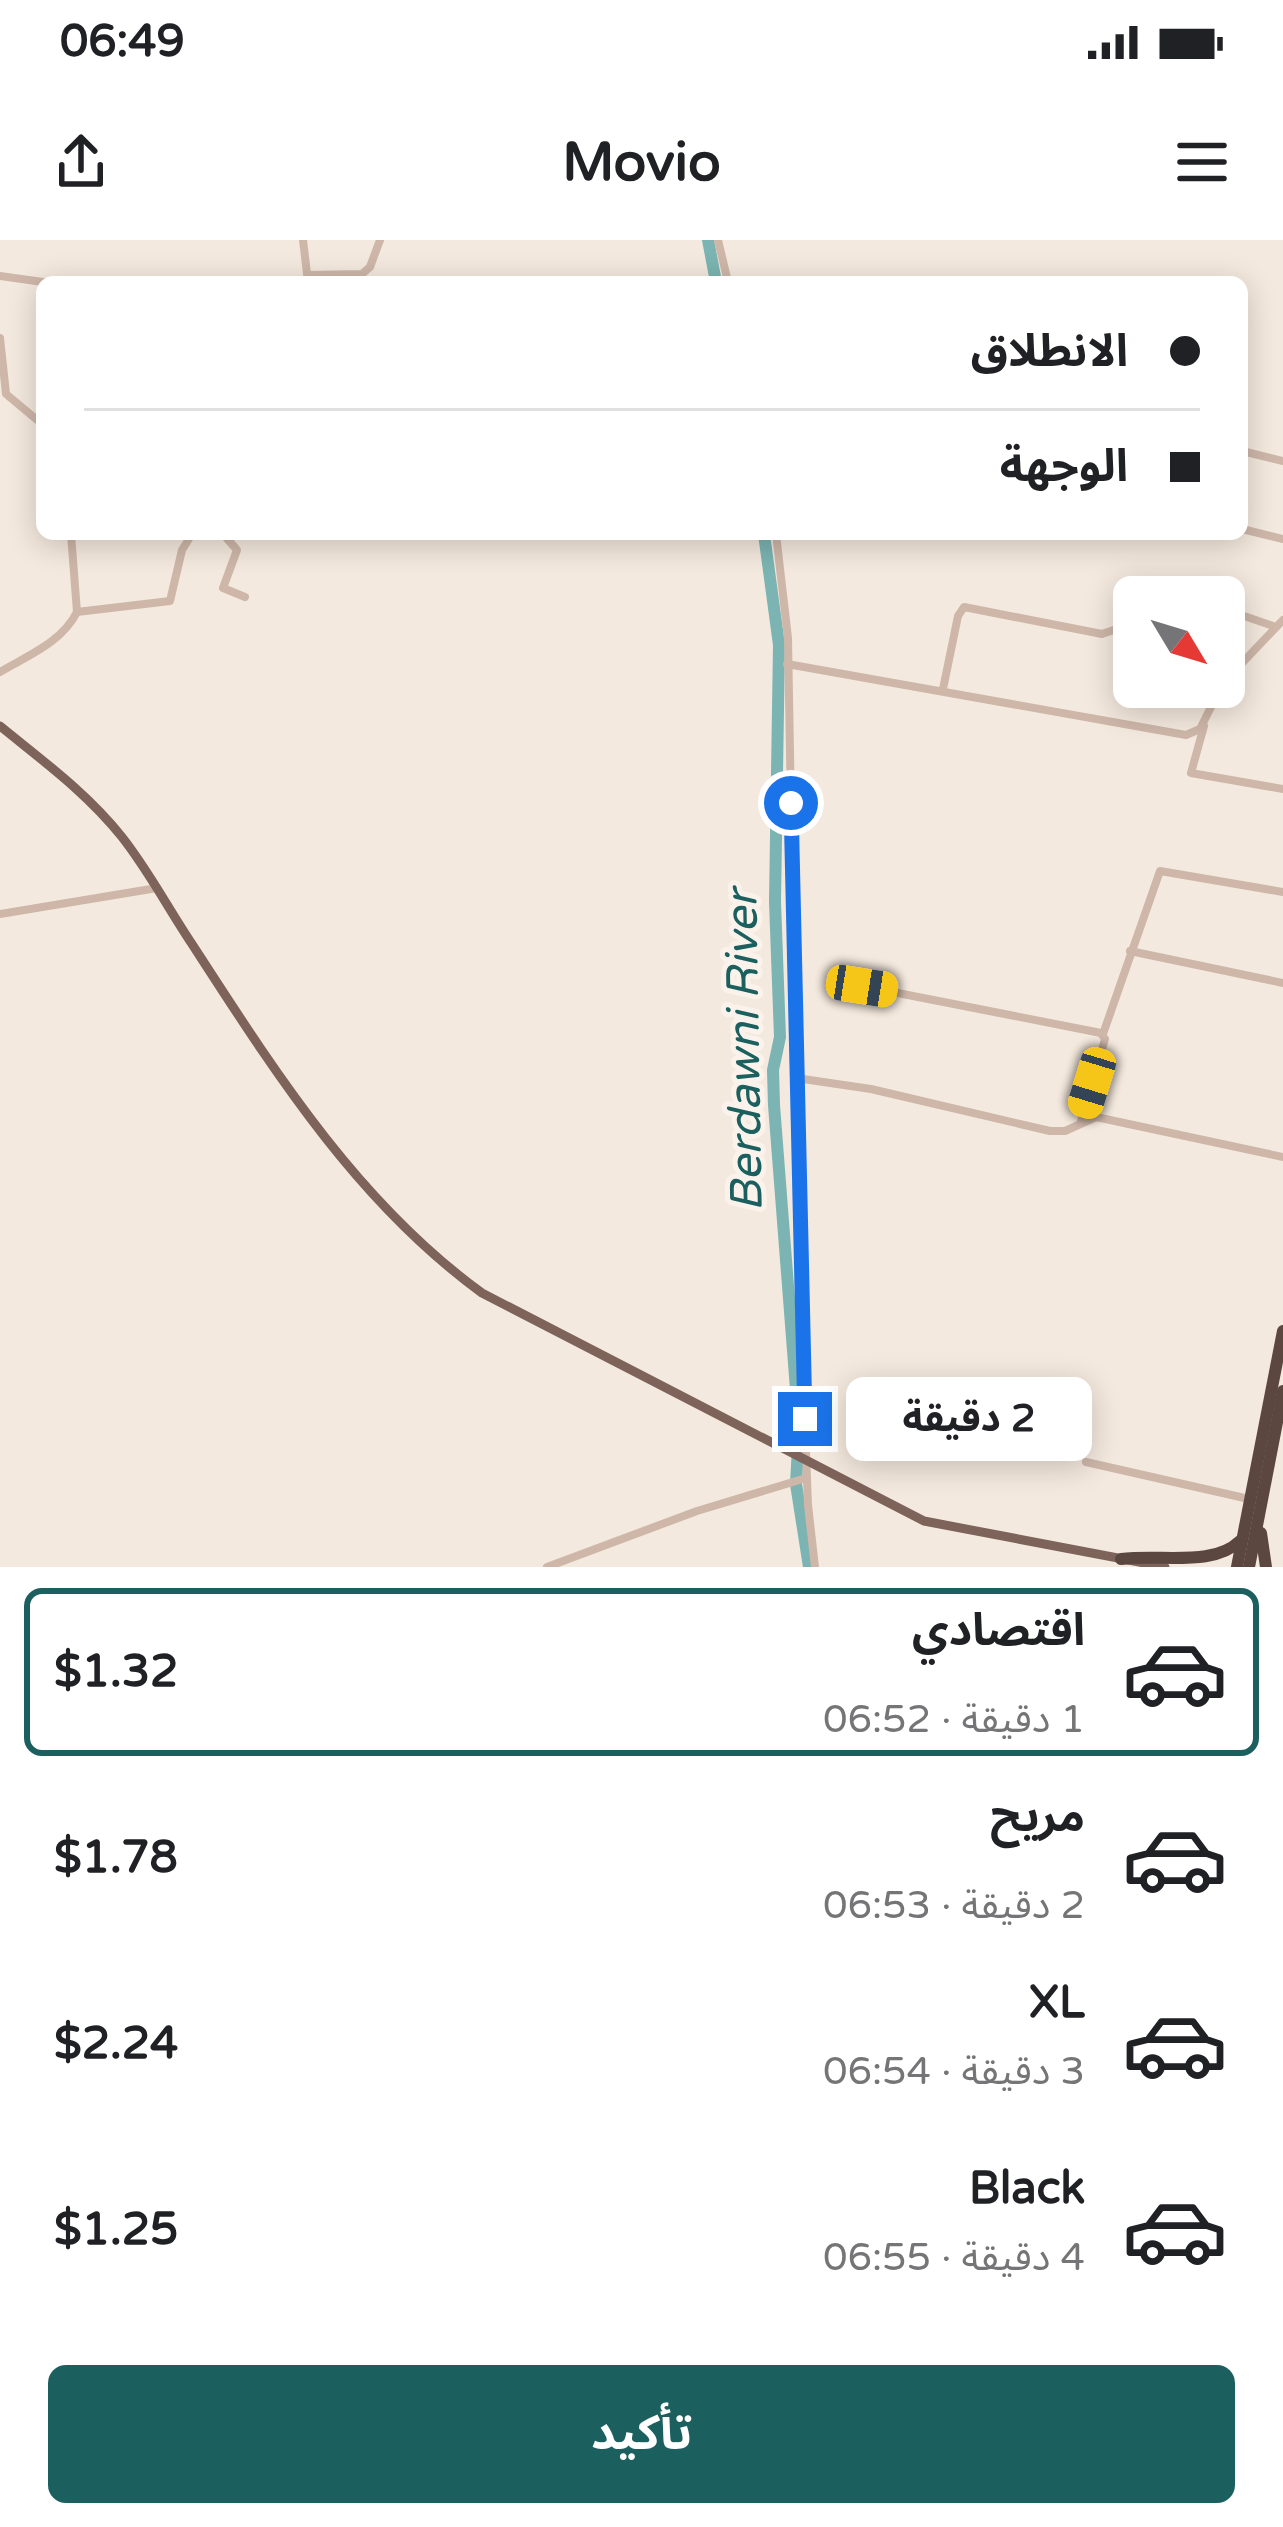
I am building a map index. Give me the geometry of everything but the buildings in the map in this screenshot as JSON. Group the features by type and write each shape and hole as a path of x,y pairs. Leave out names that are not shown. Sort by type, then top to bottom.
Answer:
{"highway":[{"path":"1249,1567 1280,1387 1283,1331"},
{"path":"1237,1567 1280,1387"},
{"path":"1260,1516 1266,1567"},
{"path":"1120,1559 1215,1565 1230,1556 1243,1535"},
{"path":"1120,1559 1138,1565"}],"main road":[{"path":"0,726 92,803 158,887 325,1138 372,1198 418,1243 506,1307 899,1511 947,1528 1120,1559"},
{"path":"1138,1565 1165,1567"}],"street":[{"path":"302,240 308,276"},
{"path":"370,240 376,253"},
{"path":"340,276 362,274 380,240"},
{"path":"718,240 727,276"},
{"path":"0,277 36,281"},
{"path":"0,338 6,394 36,419"},
{"path":"1248,452 1283,461"},
{"path":"1248,530 1283,539"},
{"path":"0,672 69,629 77,612 71,540"},
{"path":"77,612 170,601 188,540"},
{"path":"228,540 237,550 223,588 245,597"},
{"path":"777,540 786,611 803,1478 815,1567"},
{"path":"943,689 964,607 1113,633"},
{"path":"1245,615 1279,624 1245,660"},
{"path":"787,664 1186,735 1197,733 1206,721"},
{"path":"1212,708 1191,773 1283,789"},
{"path":"1080,1122 1130,951 1162,870 1283,892"},
{"path":"0,914 158,887"},
{"path":"1130,951 1283,983"},
{"path":"862,986 1103,1034"},
{"path":"796,1078 871,1089 1050,1131 1070,1130 1096,1117 1283,1157"},
{"path":"1086,1462 1250,1500"},
{"path":"547,1567 803,1478"}],"waterway":[{"name":"Berdawni River","path":"708,240 715,276"},
{"name":"Berdawni River","path":"765,540 779,645 775,902 780,1037 773,1070 774,1105 799,1428 796,1484 809,1567"}],"route":[{"path":"791,803 805,1419"}]}
